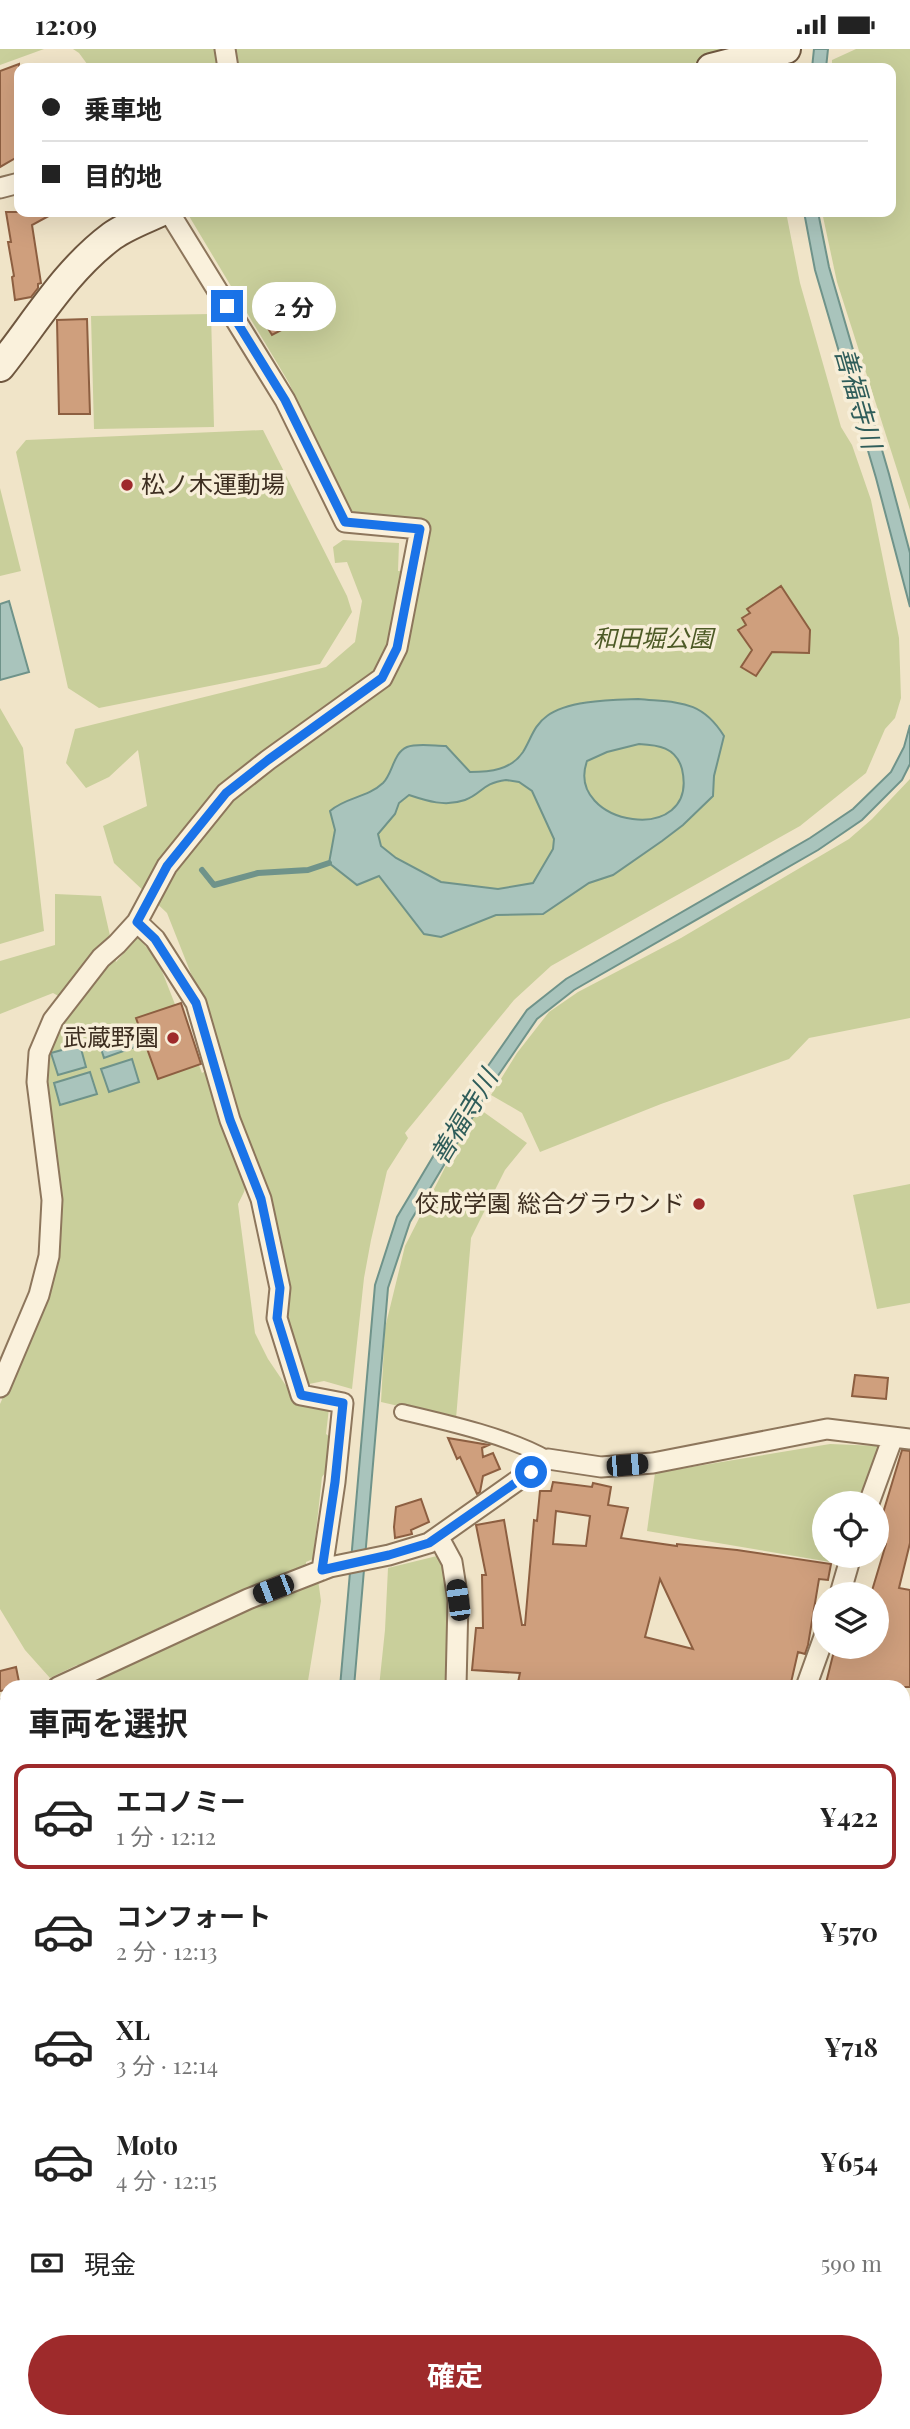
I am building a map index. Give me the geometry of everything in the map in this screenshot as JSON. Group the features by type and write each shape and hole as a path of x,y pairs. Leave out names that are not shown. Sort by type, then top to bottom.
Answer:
{"main road":[{"path":"731,63 786,49"},
{"path":"0,367 30,330 59,286 83,261 114,235 150,217"}],"street":[{"path":"0,1387 39,1295 49,1257 52,1200 37,1082 39,1053 53,1020 101,958 137,922 167,866 226,793 382,678 397,648 420,529 345,522 285,400 172,217"},
{"path":"137,922 155,939 196,1003 230,1120 261,1199 280,1288 277,1318 301,1395 343,1403 326,1569"},
{"path":"402,1412 531,1449 548,1459 601,1467 653,1462 827,1429 902,1438 875,1491"},
{"path":"73,1680 248,1598 326,1569 382,1557 439,1538 548,1459"},
{"path":"439,1538 452,1562 458,1600 456,1680"},
{"path":"809,1680 816,1659"}],"green space":[{"path":"0,49 44,49 0,65"},
{"path":"73,49 722,49 712,53 704,61 694,63 86,63"},
{"path":"856,49 910,49 910,510 837,282 823,217 896,217 896,63 832,63 832,60"},
{"name":"和田堀公園","path":"190,217 787,217 800,283 841,427 852,445 871,500 899,638 901,698 895,718 885,729 866,773 800,826 551,966 514,1000 405,1133 408,1138 387,1171 371,1240 364,1278 352,1389 324,1381 309,1384 285,1319 269,1193 254,1156 238,1204 255,1333 268,1359 297,1402 329,1408 326,1434 330,1437 329,1468 322,1477 313,1559 306,1562 306,1568 227,1601 225,1598 150,1632 84,1669 77,1665 50,1678 25,1650 0,1609 0,1404 49,1293 43,1077 50,1036 75,1005 53,993 0,1014 0,961 55,945 55,894 101,896 116,962 138,937 158,961 202,1073 209,1069 203,1004 167,913 114,863 103,826 147,806 138,750 109,777 86,788 66,763 75,729 326,667 355,642 362,601 347,562 335,563 333,547 343,540 399,543 398,571 424,569 430,523 348,513 289,383"},
{"path":"211,314 214,427 94,429 91,316"},
{"path":"263,430 347,596 352,612 320,664 99,708 68,688 16,452 26,440"},
{"path":"0,488 21,571 0,576"},
{"path":"0,708 23,748 44,931 0,944"},
{"path":"910,779 910,1018 809,1038 789,1059 661,1104 540,1152 522,1113 491,1095 517,1053 549,1012 578,992 681,938 849,839"},
{"path":"478,1108 527,1143 505,1170 471,1238 456,1419 381,1402 385,1328 405,1246"},
{"path":"910,1184 910,1303 877,1309 853,1195"},
{"path":"830,1444 879,1446 865,1491 812,1491 812,1559 647,1531 655,1473"},
{"path":"441,1555 448,1619 448,1680 380,1680 388,1568"},
{"path":"318,1579 321,1601 308,1680 93,1680 153,1649"}],"water":[{"path":"814,49 828,49 827,63 813,63"},
{"name":"善福寺川","path":"805,217 819,217 829,267 889,474 910,553 910,607 876,478 815,270"},
{"path":"9,601 29,672 0,680 0,604"},
{"path":"638,699 687,705 706,715 715,724 724,736 714,776 713,796 662,841 613,875 589,883 543,914 496,915 441,937 424,934 379,876 357,885 329,863 335,830 330,811 377,788 389,774 396,758 407,747 446,746 470,772 492,770 506,766 518,758 539,724 556,711 578,704","holes":["639,744 671,752 682,769 682,794 672,810 654,818 633,819 612,813 595,801 585,783 587,761 607,752","506,780 519,782 532,791 554,839 553,849 533,883 498,889 441,882 396,858 381,846 378,834 395,814 399,803 409,795 436,802 458,802 471,798 487,786"]},
{"name":"善福寺川","path":"910,725 910,764 902,780 862,820 818,850 574,990 537,1019 493,1083 410,1222 388,1288 355,1680 341,1680 375,1285 397,1217 481,1076 527,1010 566,979 810,838 853,809 891,772 904,747"},
{"path":"127,1028 143,1044 104,1058 97,1036"},
{"path":"80,1045 86,1067 58,1075 51,1053"},
{"path":"132,1059 139,1082 109,1092 101,1069"},
{"path":"90,1072 97,1094 60,1105 54,1083"}],"building":[{"path":"14,66 14,159 0,167 0,71"},
{"path":"6,212 14,212 14,217 47,217 32,225 41,283 31,297 15,300 8,242 11,242"},
{"path":"275,302 289,326 272,335 258,312"},
{"path":"87,319 90,414 59,414 57,320"},
{"path":"781,586 810,630 809,653 772,652 756,676 741,667 752,650 738,630 746,625 742,618 750,613 747,609"},
{"name":"武蔵野園","path":"181,1003 201,1064 158,1079 136,1018"},
{"path":"855,1375 888,1378 886,1399 852,1396"},
{"path":"448,1438 489,1445 482,1448 483,1457 493,1453 500,1469 483,1476 480,1492 477,1494 460,1457 457,1459"},
{"path":"902,1450 910,1451 910,1543 899,1588 910,1590 910,1680 827,1680 832,1659 889,1659 889,1582 875,1582 879,1568 889,1568 889,1493"},
{"path":"553,1482 592,1487 593,1483 611,1487 608,1505 628,1508 621,1538 677,1546 737,1550 812,1561 812,1568 830,1568 828,1580 819,1579 818,1582 812,1582 812,1621 808,1645 805,1654 798,1652 792,1680 518,1680 520,1673 472,1670 476,1628 483,1628 482,1575 486,1575 476,1525 504,1520 522,1625 525,1625 534,1520 537,1521 540,1491 551,1491","holes":["556,1511 590,1516 586,1546 553,1544","660,1579 693,1649 645,1637"]},
{"path":"421,1499 429,1522 411,1530 412,1534 395,1538 396,1507"},
{"path":"16,1667 19,1680 0,1680 0,1671"}],"waterway":[{"path":"202,870 214,885 258,873 308,870 329,863"}],"place":[{"name":"松ノ木運動場","path":"127,485"},
{"name":"武蔵野園","path":"173,1038"},
{"name":"佼成学園 総合グラウンド","path":"699,1204"}],"route":[{"path":"227,306 285,400 345,522 420,529 397,648 382,678 226,793 167,866 137,922 155,939 196,1003 230,1120 261,1199 280,1288 277,1318 301,1395 343,1403 322,1570 429,1543 531,1472"}]}
